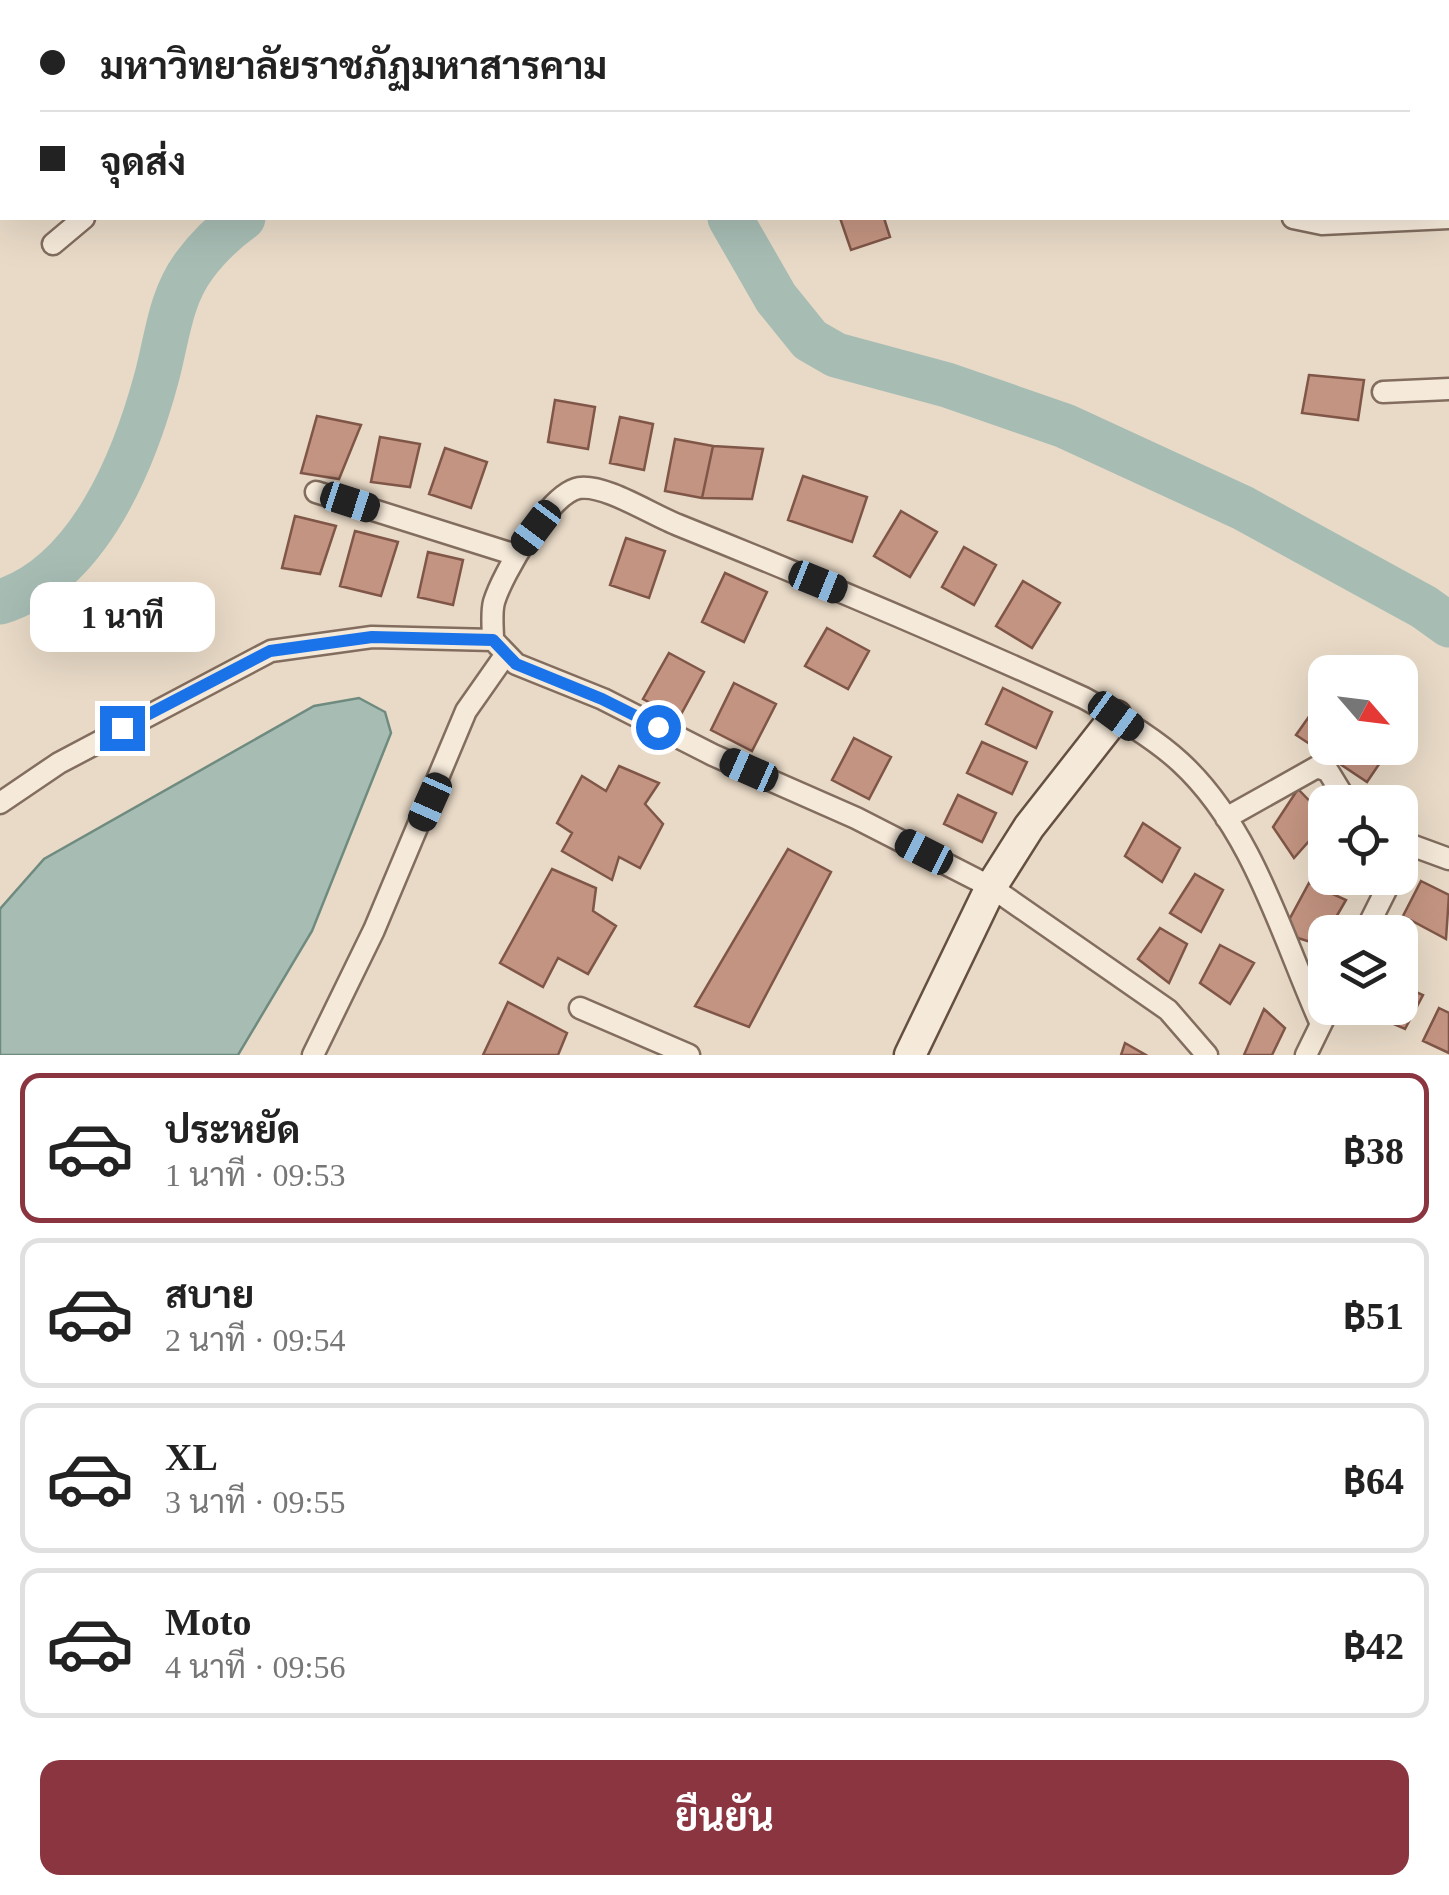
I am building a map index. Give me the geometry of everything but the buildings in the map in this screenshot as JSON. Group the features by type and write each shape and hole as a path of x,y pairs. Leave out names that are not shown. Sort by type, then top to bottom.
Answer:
{"street":[{"path":"53,244 82,220"},
{"path":"1303,220 1322,224 1407,220"},
{"path":"1383,392 1449,389"},
{"path":"1207,1055 1168,1010 992,886 602,699 516,664 500,647 494,604 516,555 556,502 577,488 604,491 657,517 883,608 1116,716 1180,762 1226,818 1308,980"},
{"path":"316,492 516,555"},
{"path":"0,803 58,763 270,651 372,637 500,647"},
{"path":"313,1055 374,930 466,711 500,647"},
{"path":"910,1055 992,886 1028,828 1116,716"},
{"path":"1226,818 1317,766 1328,770 1337,785"},
{"path":"1418,852 1449,859"},
{"path":"580,1008 689,1055"},
{"path":"1306,1055 1321,1025"}],"shaded area":[{"path":"359,698 385,712 391,733 312,931 238,1055 0,1055 0,909 44,859 314,706"}],"waterway":[{"path":"0,602 32,588 59,566 104,509 136,442 170,319 186,278 205,253 240,220"},
{"path":"731,220 776,298 810,340 836,355 947,385 1065,426 1243,508 1424,607 1449,625"}],"route":[{"path":"122,728 270,651 372,637 493,640 516,664 658,727"}]}
